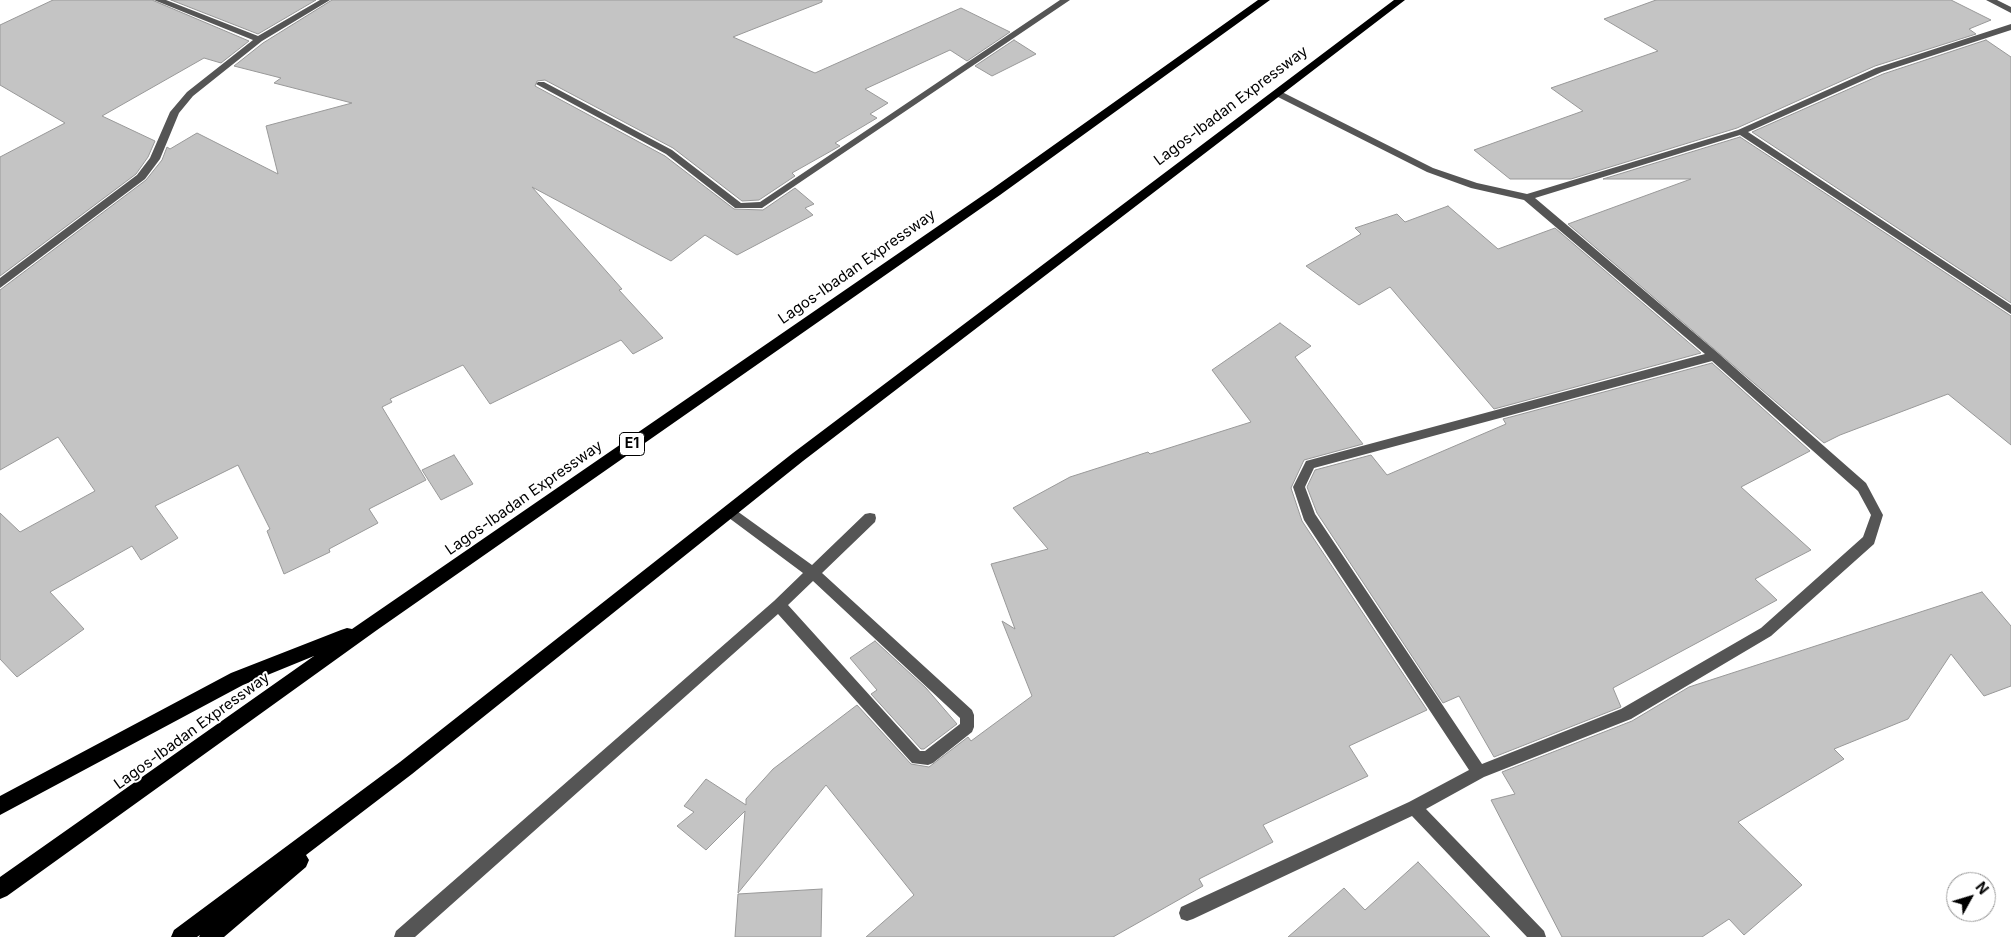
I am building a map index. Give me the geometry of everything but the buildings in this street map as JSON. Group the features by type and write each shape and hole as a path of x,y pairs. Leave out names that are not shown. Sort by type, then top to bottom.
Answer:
{"highway":[{"name":"Lagos-Ibadan Expressway","path":"0,889 371,625 996,192 1266,0"},
{"name":"Lagos-Ibadan Expressway","path":"181,937 406,768 730,511 1400,0"},
{"path":"0,806 237,679 371,625"},
{"path":"209,937 406,768"}],"street":[{"path":"158,0 259,39"},
{"path":"0,284 141,177 155,159 175,112 190,94 259,39 326,0"},
{"path":"541,84 669,152 739,206 762,205 1066,0"},
{"path":"1990,0 2011,10"},
{"path":"1527,197 1741,132 1879,70 2011,27"},
{"path":"1187,913 1414,807 1479,772 1626,714 1766,632 1869,540 1877,514 1862,487 1714,356 1527,197 1475,186 1430,170 1278,93"},
{"path":"1741,132 2011,310"},
{"path":"1479,772 1309,516 1299,486 1310,464 1714,356"},
{"path":"730,511 813,573 967,715 967,727 928,758 917,758 779,605"},
{"path":"402,937 779,605 870,518"},
{"path":"1414,807 1538,937"}]}
